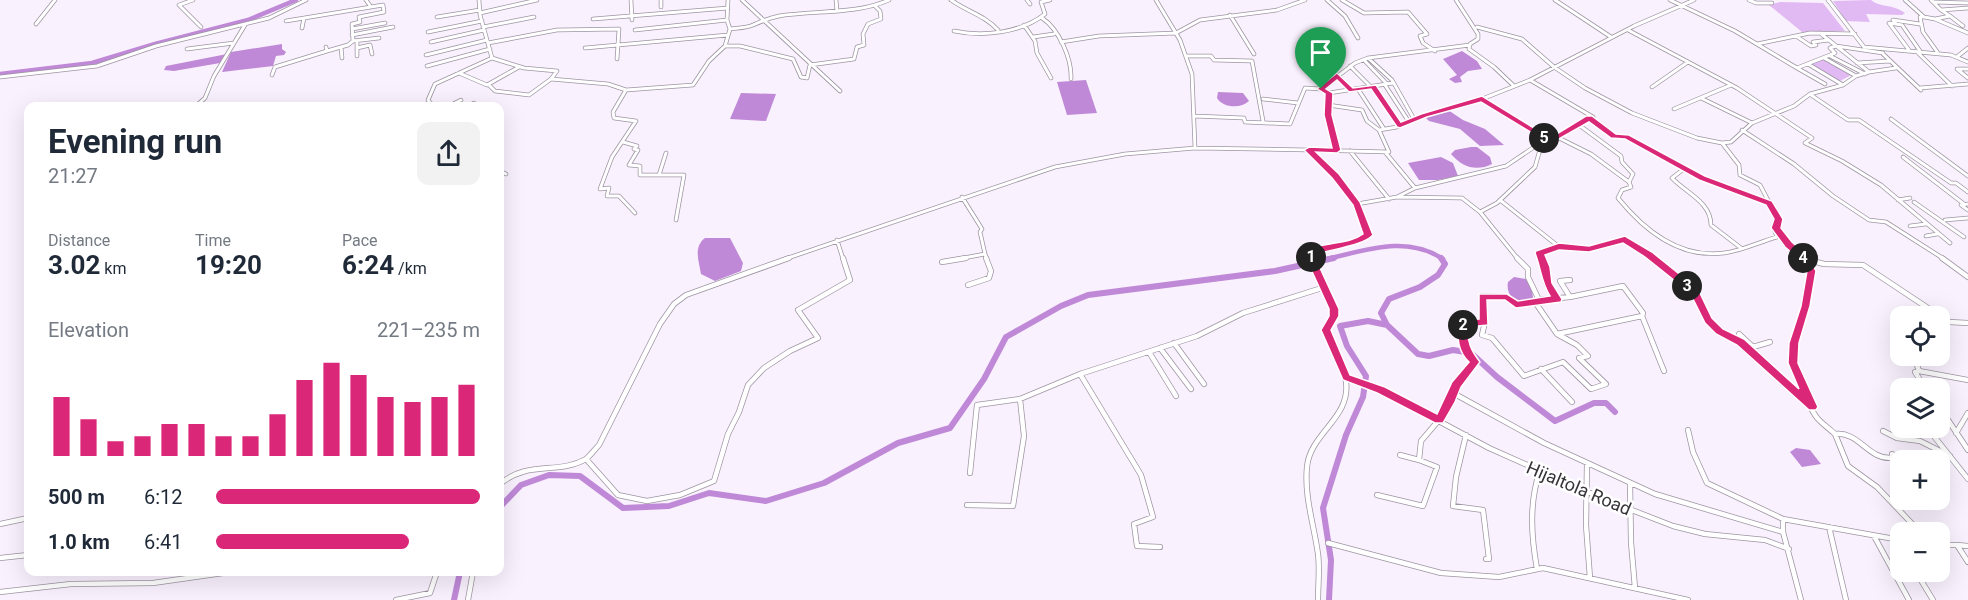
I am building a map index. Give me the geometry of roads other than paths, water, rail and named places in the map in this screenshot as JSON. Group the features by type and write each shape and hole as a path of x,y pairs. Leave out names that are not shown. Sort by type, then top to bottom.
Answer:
{"street":[{"path":"36,24 55,0"},
{"path":"193,0 178,6 201,27"},
{"path":"0,77 98,66 156,46 268,18 306,0"},
{"path":"366,0 371,7"},
{"path":"479,0 492,58"},
{"path":"437,17 537,0"},
{"path":"632,0 632,20"},
{"path":"661,0 661,7"},
{"path":"551,79 608,84 626,90 693,85 709,61 725,46 730,29 727,20 728,0"},
{"path":"742,0 840,91"},
{"path":"836,0 837,11"},
{"path":"730,29 752,26 759,21 779,16 875,6 889,0"},
{"path":"951,0 969,12 987,18 998,30"},
{"path":"1028,0 1030,4"},
{"path":"954,31 974,35 1024,25 1042,18 1045,14 1041,2 1050,0"},
{"path":"1156,0 1176,33 1194,78 1195,148"},
{"path":"1061,42 1099,36 1176,33 1200,20 1277,10 1305,0"},
{"path":"1327,0 1345,16 1358,38"},
{"path":"1342,0 1364,13 1408,12 1427,33 1420,36 1423,43 1436,51"},
{"path":"1456,0 1465,17 1477,27 1522,39 1554,67 1585,88 1632,112 1697,138 1722,143 1731,142 1752,123 1810,94 1843,85 1856,76 1896,68"},
{"path":"1555,0 1611,38"},
{"path":"1670,0 1735,31 1825,84"},
{"path":"1379,130 1400,126 1414,119 1482,99 1530,80 1627,30 1694,0"},
{"path":"1749,0 1755,3 1772,1"},
{"path":"1828,0 1864,47 1938,53 1957,56 1968,61"},
{"path":"1905,0 1924,17 1935,19 1968,33"},
{"path":"1932,1 1968,3"},
{"path":"1932,1 1963,26"},
{"path":"286,21 383,5 384,12 359,17 360,22 352,24 357,56"},
{"path":"725,46 740,46 780,58 793,59 801,77 807,78 810,65 854,59 857,47 864,45 863,34 868,24 881,19 880,11 875,6"},
{"path":"593,19 728,8"},
{"path":"1941,10 1968,8"},
{"path":"1230,15 1254,54"},
{"path":"1935,19 1950,16"},
{"path":"431,42 534,17"},
{"path":"1924,17 1920,17 1923,32 1938,53"},
{"path":"302,28 304,18"},
{"path":"1042,18 1053,25 1054,34 1068,51 1072,69 1071,79"},
{"path":"635,30 727,20"},
{"path":"1896,24 1893,20 1920,24"},
{"path":"428,32 482,21"},
{"path":"352,29 385,23"},
{"path":"1909,50 1889,23 1902,25 1918,51 1952,86"},
{"path":"200,102 205,98 214,76 245,25"},
{"path":"1024,25 1038,47 1036,53 1051,78"},
{"path":"352,35 393,27"},
{"path":"1321,89 1350,66 1366,59 1470,45 1479,39 1477,27"},
{"path":"426,55 488,41 557,30 619,29 617,45 620,54 617,58"},
{"path":"1627,30 1732,85 1776,113 1812,138 1805,143 1881,185 1950,243"},
{"path":"1756,44 1820,32 1855,34"},
{"path":"1820,32 1867,73"},
{"path":"1033,38 1054,34"},
{"path":"585,48 728,35"},
{"path":"1796,35 1810,46 1816,45 1813,42 1829,40"},
{"path":"273,75 275,67 321,54 327,49 341,47 355,41 378,38"},
{"path":"187,49 234,43"},
{"path":"357,48 370,45 372,54"},
{"path":"1470,45 1468,49 1514,86"},
{"path":"1797,68 1835,53 1830,48 1836,46 1883,53"},
{"path":"341,47 342,58"},
{"path":"1878,48 1920,89 1968,84"},
{"path":"1957,56 1968,48"},
{"path":"427,66 490,49"},
{"path":"1186,56 1211,56 1214,60 1252,61 1263,121"},
{"path":"1829,56 1867,73"},
{"path":"1824,57 1856,76"},
{"path":"430,102 428,94 435,84 459,73 492,58 520,66 557,71 551,79 529,95 495,91 489,85 459,73"},
{"path":"1366,59 1393,83 1414,119"},
{"path":"1366,59 1386,84 1409,122"},
{"path":"1856,63 1890,61"},
{"path":"1652,87 1688,62"},
{"path":"1807,63 1843,85"},
{"path":"489,85 520,66"},
{"path":"1350,66 1372,87 1400,126"},
{"path":"1968,69 1957,69 1968,78"},
{"path":"1337,75 1352,90"},
{"path":"1397,198 1415,188 1506,166 1548,140 1593,117 1530,80"},
{"path":"1194,116 1244,118 1245,122 1290,124 1305,88 1321,89 1329,93 1393,83"},
{"path":"1674,109 1732,85"},
{"path":"1358,89 1384,129"},
{"path":"626,90 613,112 614,118 636,121 612,157 600,189 609,188 607,196 619,196 635,213"},
{"path":"1329,93 1328,115 1337,150"},
{"path":"1810,94 1848,120 1859,120 1951,183 1956,183 1968,192"},
{"path":"1700,97 1752,123"},
{"path":"1263,99 1298,103"},
{"path":"1482,99 1548,140"},
{"path":"457,102 461,100"},
{"path":"504,480 509,475 524,469 586,459 599,445 660,324 674,304 686,295 962,197 1065,165 1125,154 1195,148 1389,152 1379,130 1367,121 1362,110 1328,105"},
{"path":"1589,118 1614,136 1626,137 1702,178 1769,203"},
{"path":"1891,119 1968,176"},
{"path":"1579,125 1622,156 1622,162 1633,174 1629,182 1630,187 1622,190 1618,198 1652,232 1677,247 1699,254 1724,253 1777,237 1774,231 1779,219 1760,185 1740,176 1739,165 1722,143"},
{"path":"1742,130 1794,164 1833,196 1869,220 1886,222 1925,244 1968,278"},
{"path":"1557,137 1591,154 1629,182"},
{"path":"1480,212 1500,200 1534,167 1539,153 1548,140"},
{"path":"623,142 636,146 634,149 638,150 629,165 640,166 640,175 684,175 676,220"},
{"path":"1309,150 1335,176 1357,204 1368,235 1309,254 1334,309 1334,316 1326,330 1348,388 1342,414 1310,447 1307,465 1309,503 1319,557 1318,600"},
{"path":"1350,151 1389,199"},
{"path":"1384,152 1415,188"},
{"path":"659,175 666,153"},
{"path":"1903,157 1966,204"},
{"path":"1685,168 1672,178 1678,186 1706,206 1712,218 1711,225 1741,248"},
{"path":"962,197 982,229 980,232 991,271 989,278 968,285"},
{"path":"1357,204 1397,198 1462,198 1480,212 1481,217 1495,230 1504,246 1528,269 1528,277 1537,301 1557,334 1577,345 1588,356 1579,358 1606,384 1591,389 1563,362 1524,376 1492,338 1482,334 1485,322 1482,296 1507,297 1516,304 1537,301 1557,299 1570,297 1623,286 1643,313 1642,316 1664,371"},
{"path":"1897,200 1910,198"},
{"path":"1500,200 1559,246"},
{"path":"1914,202 1944,220 1964,237"},
{"path":"1966,204 1960,205 1968,210"},
{"path":"1944,220 1968,218"},
{"path":"1910,226 1926,224"},
{"path":"1776,228 1789,245 1805,259 1811,271 1806,306 1794,343 1793,363 1815,416 1835,434 1848,466 1877,487 1910,522"},
{"path":"1926,236 1938,234"},
{"path":"1557,299 1547,284 1546,267 1539,253 1559,246 1589,249 1620,239 1628,240 1694,291 1708,321 1719,331 1741,342 1812,407"},
{"path":"586,459 618,495 646,501 680,495 714,482 728,434 739,412 748,385 764,368 790,351 818,338 798,310 850,280 837,240"},
{"path":"942,262 985,254"},
{"path":"1805,259 1824,264 1863,265 1949,322 1968,323"},
{"path":"1570,280 1560,281 1570,297"},
{"path":"970,473 977,405 1020,399 1080,374 1197,336 1213,325 1257,307 1325,287"},
{"path":"1557,334 1642,316"},
{"path":"1419,460 1421,441 1439,420 1456,385 1475,362 1468,355 1462,339 1463,323 1485,322"},
{"path":"1745,349 1739,334 1754,346 1770,342"},
{"path":"1174,343 1204,384"},
{"path":"1160,348 1191,390"},
{"path":"1149,352 1176,396"},
{"path":"1917,366 1919,371"},
{"path":"1540,369 1572,402"},
{"path":"1917,378 1915,372 1919,371 1968,380"},
{"path":"1080,374 1141,475 1153,517 1134,524 1137,546 1160,547"},
{"name":"Hijaltola Road","path":"1346,378 1381,390 1509,457 1631,510 1673,526 1706,534 1765,540 1790,549"},
{"path":"1453,393 1544,443 1655,494 1783,532"},
{"path":"967,505 1013,506 1024,436 1020,399"},
{"path":"1956,433 1968,413"},
{"path":"1950,424 1968,450"},
{"path":"1688,430 1693,452 1707,483 1783,519 1890,539"},
{"path":"1883,431 1897,438 1920,441 1938,450"},
{"path":"1835,434 1842,433 1860,442 1874,457 1882,460 1890,458"},
{"path":"1466,435 1456,477 1453,506 1483,510 1489,559 1486,560"},
{"path":"1935,438 1945,450"},
{"path":"1377,495 1423,506 1437,467 1400,455"},
{"path":"1950,456 1968,479"},
{"path":"1587,463 1586,525 1590,578"},
{"path":"1537,569 1532,543 1532,508 1535,482 1540,470"},
{"path":"1630,483 1635,588"},
{"path":"0,524 24,519"},
{"path":"1783,519 1783,532 1790,549 1801,600"},
{"path":"1829,527 1846,600"},
{"path":"1873,536 1909,600"},
{"path":"1328,543 1441,573 1499,577 1543,568 1688,600"},
{"path":"1950,545 1968,546"},
{"path":"1957,545 1968,562"},
{"path":"0,558 24,555"},
{"path":"0,592 72,584 153,583 202,576"},
{"path":"396,600 430,593 436,576"},
{"path":"468,600 472,576"},
{"path":"1922,582 1933,600"}],"waterway":[{"path":"0,74 92,63 248,20 296,0"},
{"path":"1327,259 1372,249 1401,246 1429,252 1441,258"},
{"path":"504,503 521,485 549,475 580,476 623,508 669,506 709,493 766,501 824,483 898,443 950,428 984,379 1006,337 1061,306 1088,295 1275,271 1334,258"},
{"path":"1387,325 1381,313 1389,299 1420,287 1438,275 1445,264 1441,258"},
{"path":"1329,600 1331,560 1323,508 1346,435 1363,397 1366,376 1347,346 1340,326 1368,321 1387,325"},
{"path":"1387,325 1418,354 1429,356 1453,350 1471,353 1497,377 1555,421 1594,403 1606,403 1615,412"},
{"path":"454,600 459,576"}]}
